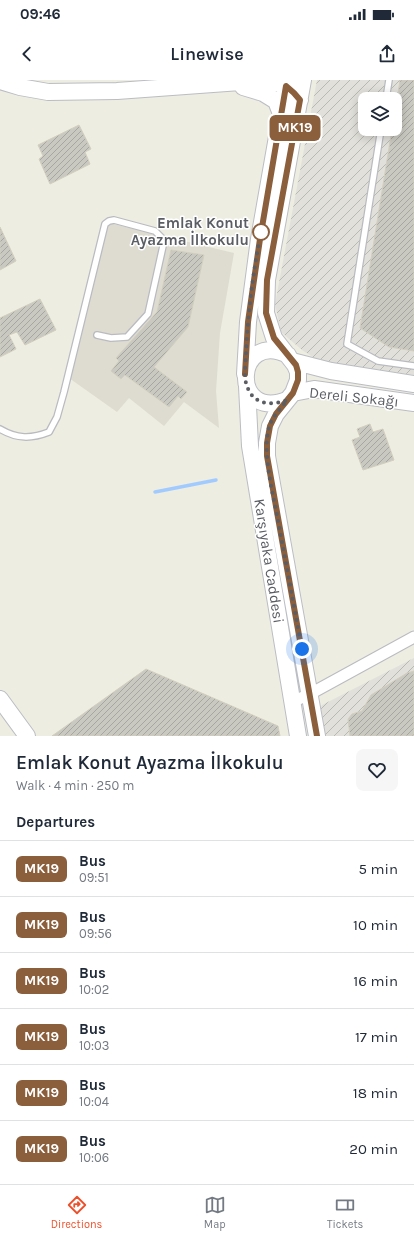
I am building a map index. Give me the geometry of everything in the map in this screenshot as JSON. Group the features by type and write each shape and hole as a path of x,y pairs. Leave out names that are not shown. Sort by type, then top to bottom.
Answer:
{"main road":[{"path":"0,80 20,87 48,92 117,91 254,81 287,83 300,100"},
{"path":"303,80 267,280 266,313 274,338 290,358 298,372 298,380 290,396 278,403 268,404 258,400 251,394 246,380 252,359 257,354 265,351 280,352 290,358 331,371 414,384"},
{"name":"Karşıyaka Caddesi","path":"287,83 260,239 248,322 246,380 250,446 298,736"},
{"path":"228,84 255,89 263,93 276,101 281,114"},
{"name":"Dereli Sokağı","path":"290,396 314,389 414,404"},
{"name":"Karşıyaka Caddesi","path":"290,396 276,414 270,426 267,443 267,456 317,736"},
{"path":"0,699 27,736"}],"street":[{"path":"292,702 310,694 414,637"}],"lane":[{"path":"387,92 389,80"},
{"path":"380,136 347,344 378,360 414,366"},
{"path":"0,429 9,434 36,437 49,432 57,417 105,224 114,220 155,230 162,238 164,246 148,314 127,337 111,338 97,335"}],"shaded area":[{"path":"317,80 414,80 414,375 319,361 302,350 281,332 275,304"},
{"name":"Emlak Konut Ayazma İlkokulu","path":"109,223 234,253 220,333 216,391 219,428 184,402 164,426 129,398 117,412 69,378"},
{"path":"414,658 414,736 324,736 319,711 322,705"}],"building":[{"path":"400,80 414,80 414,351 389,347 360,328 391,136 402,136 402,92 398,92"},
{"path":"79,125 91,149 85,152 90,164 50,184 39,159 43,156 38,145"},
{"path":"0,227 16,261 0,270"},
{"path":"171,250 204,255 188,327 154,367 187,392 181,399 178,396 169,407 125,375 121,379 111,371 119,361 116,358 157,312"},
{"path":"40,299 56,330 25,345 17,332 9,335 16,349 0,357 0,318"},
{"path":"370,424 373,432 383,429 394,460 363,470 352,440 360,437 357,429"},
{"path":"146,669 278,726 280,736 52,736"},
{"path":"414,671 414,736 350,736 348,719 352,714 362,711 371,695 407,673"}],"waterway":[{"path":"155,492 216,480"}],"bus line":[{"name":"MK19","path":"245,374 248,322 260,239 286,86 300,100 267,280 266,313 274,338 296,365 298,380 297,386 293,393 276,414 270,426 267,443 267,456 317,736"}],"place":[{"name":"Emlak Konut Ayazma İlkokulu","path":"261,232"}],"route":[{"path":"261,232 248,322 245,374 247,386 251,394 258,400 268,404 287,400 276,414 270,426 267,443 267,456 302,649"}]}
